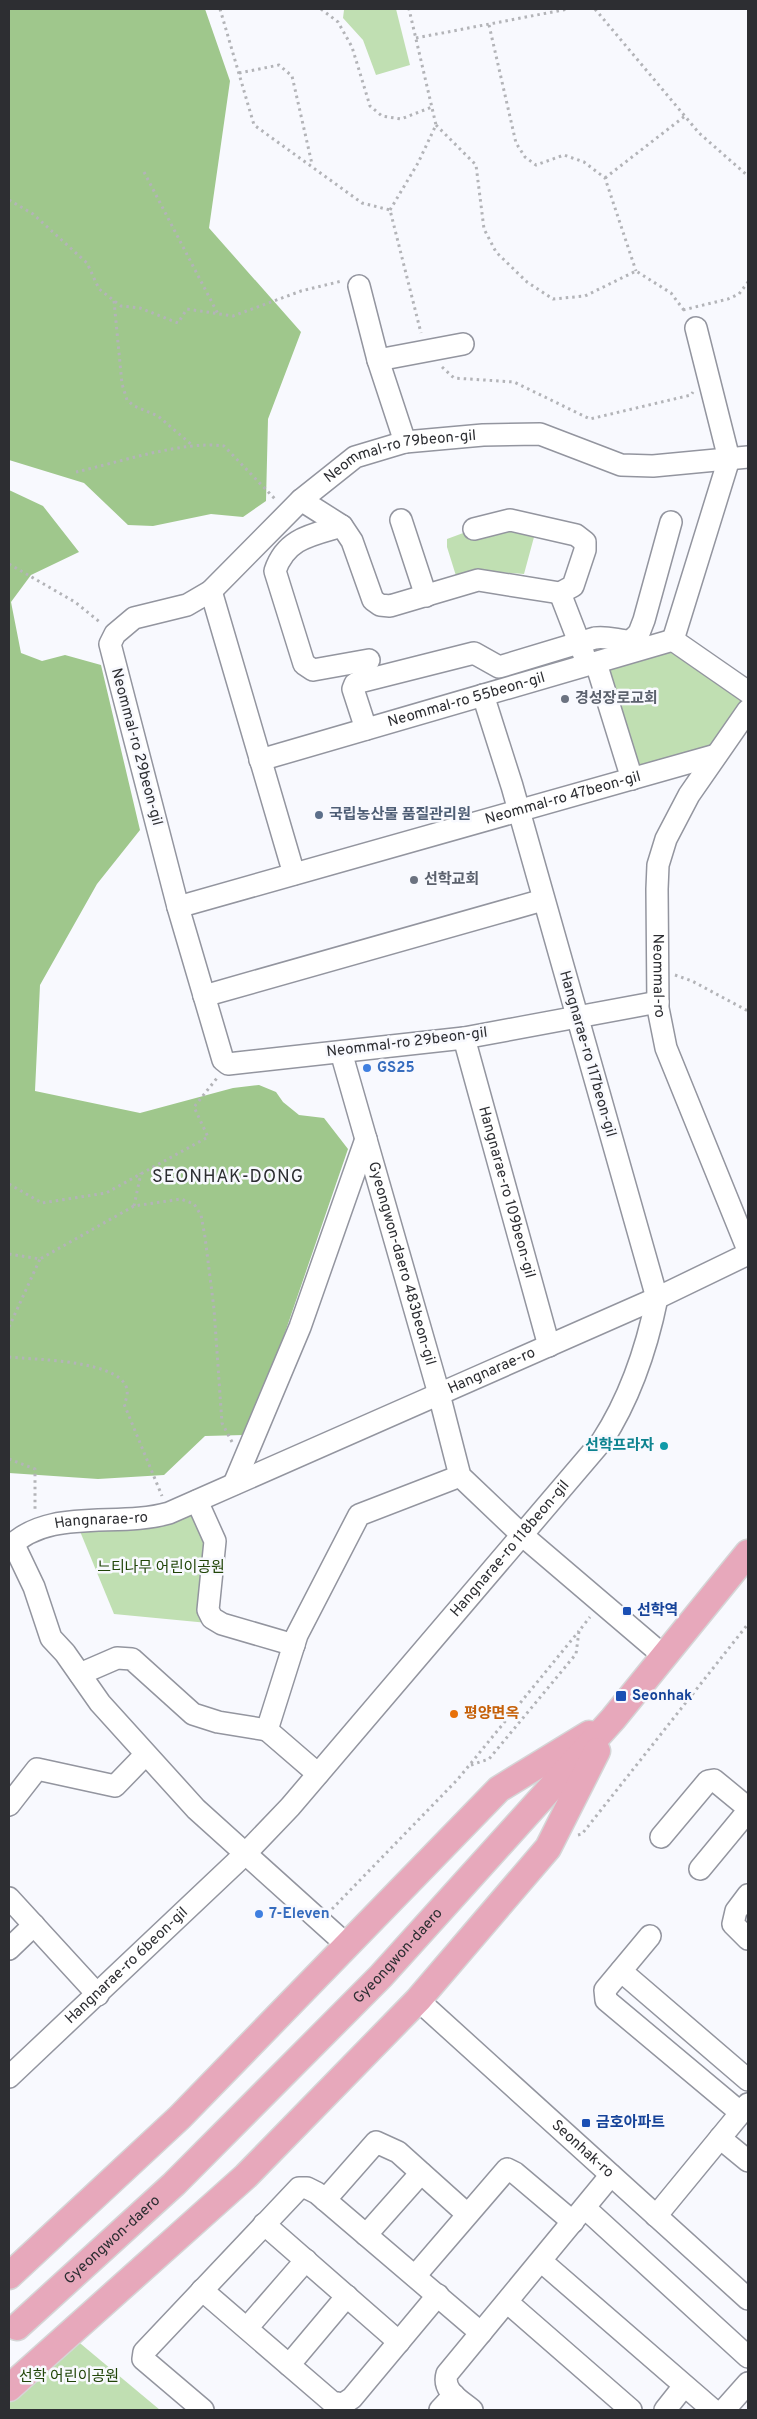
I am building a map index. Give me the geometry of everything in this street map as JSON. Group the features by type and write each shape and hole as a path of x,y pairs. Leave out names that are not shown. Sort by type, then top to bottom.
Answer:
{"main road":[{"name":"Gyeongwon-daero","path":"17,2326 174,2184 381,1976 613,1719 748,1554"},
{"path":"9,2276 180,2117 499,1789 613,1719"},
{"path":"9,2388 246,2176 418,2000 548,1848 613,1719"}],"street":[{"path":"359,286 378,360 405,442"},
{"path":"696,328 707,370 739,458 674,640 748,692"},
{"path":"378,360 463,344"},
{"name":"Neommal-ro 79beon-gil","path":"112,639 134,618 187,605 211,591 295,507 355,457 405,442 482,435 540,434 621,465 653,466 739,458"},
{"path":"295,507 342,526 352,541 373,600 380,605 390,606 478,580 560,593 573,586 585,550 584,542 576,535 510,520 474,529"},
{"path":"401,520 426,596"},
{"path":"366,729 353,689 355,684 359,682 474,653 499,667 604,636 621,641 631,641 638,633 644,620 671,522"},
{"path":"342,526 298,539 279,558 275,571 304,664 308,668 313,670 369,660"},
{"path":"211,591 294,874"},
{"path":"560,593 579,642 592,664 632,779"},
{"name":"Neommal-ro 29beon-gil","path":"112,639 178,906 223,1060 228,1064 464,1038 658,1002"},
{"name":"Neommal-ro 55beon-gil","path":"260,760 674,640"},
{"name":"Hangnarae-ro 117beon-gil","path":"483,696 519,811 657,1298"},
{"name":"Neommal-ro","path":"748,710 689,795 666,839 658,865 658,1002 666,1048 748,1250"},
{"name":"Neommal-ro 47beon-gil","path":"178,906 716,755"},
{"path":"204,996 544,900"},
{"name":"Hangnarae-ro 109beon-gil","path":"464,1038 550,1346"},
{"name":"Gyeongwon-daero 483beon-gil","path":"341,1052 439,1394 460,1476"},
{"path":"234,1484 300,1327 366,1139"},
{"name":"Hangnarae-ro","path":"11,1546 47,1524 137,1519 169,1513 550,1346 657,1298 748,1254"},
{"name":"Hangnarae-ro 118beon-gil","path":"245,1854 290,1808 602,1441 614,1423 649,1340 657,1298"},
{"path":"267,1730 294,1645 359,1515 460,1476 522,1535 665,1656"},
{"path":"197,1500 215,1541 208,1610 212,1618 222,1624 294,1645"},
{"path":"11,1546 34,1587 51,1638 100,1703 144,1755 196,1809 348,1946"},
{"path":"80,1674 117,1658 132,1659 193,1714 218,1722 267,1730 318,1774"},
{"path":"9,1805 37,1769 115,1786 144,1755"},
{"path":"661,1837 708,1781 714,1780 748,1810 700,1870"},
{"name":"Hangnarae-ro 6beon-gil","path":"9,2077 245,1854"},
{"path":"748,1895 736,1911 733,1924 748,1939"},
{"path":"9,1898 98,1994"},
{"path":"9,1949 34,1925"},
{"path":"650,1936 605,1990 606,2000 744,2109 656,2216"},
{"path":"621,1971 748,2080"},
{"name":"Seonhak-ro","path":"418,2000 748,2299"},
{"path":"720,2138 748,2161"},
{"path":"325,2200 376,2142 398,2152 467,2214"},
{"path":"415,2276 506,2169 516,2173 579,2215 748,2357"},
{"path":"366,2235 421,2172"},
{"path":"472,2410 447,2402 448,2390 444,2382 447,2374 612,2175"},
{"path":"203,2410 143,2359 144,2352 299,2188 307,2188 325,2200 481,2333"},
{"path":"264,2224 399,2342"},
{"path":"247,2328 306,2260"},
{"path":"541,2261 713,2410"},
{"path":"202,2290 332,2402 343,2404 352,2398 438,2295"},
{"path":"289,2365 347,2296"},
{"path":"507,2302 631,2410"},
{"path":"724,2410 748,2383"},
{"path":"665,2410 684,2386"}],"path":[{"path":"220,9 254,125 312,165 362,203 390,210"},
{"path":"321,9 338,22 352,47 370,106 382,116 401,119 432,107"},
{"path":"410,9 436,125 476,165 484,229 496,252 527,282 553,299 585,296 636,271"},
{"path":"416,38 568,9"},
{"path":"595,9 699,133 748,176"},
{"path":"489,25 516,142 525,157 536,165 564,155 584,162 605,178 636,271 671,292 696,328"},
{"path":"239,73 279,65 292,76 312,165"},
{"path":"605,178 685,116"},
{"path":"436,125 418,163 390,210 426,351 454,378 514,382 590,419 691,394 707,370"},
{"path":"144,172 218,314"},
{"path":"9,200 34,214 87,263 100,289 121,306 140,308 178,322 187,309 233,316 302,291 345,280 359,286"},
{"path":"683,310 728,299 739,294 748,282"},
{"path":"114,300 122,384 127,400 134,406 158,416 193,445"},
{"path":"76,472 193,445 224,446 295,507"},
{"path":"9,564 75,602 112,639"},
{"path":"658,969 692,981 748,1011"},
{"path":"9,1184 42,1203 106,1193 208,1136 194,1107 228,1064"},
{"path":"134,1206 141,1173"},
{"path":"9,1327 40,1259 134,1206 181,1199 194,1204 201,1215 214,1309 222,1423 234,1447 246,1457"},
{"path":"9,1254 40,1259"},
{"path":"9,1357 97,1366 111,1372 125,1383 128,1392 124,1404 169,1513"},
{"path":"9,1460 35,1468 36,1529"},
{"path":"320,1921 469,1766 602,1603"},
{"path":"582,1834 748,1624"},
{"path":"469,1766 489,1759 576,1654 579,1631"}],"green space":[{"path":"9,9 205,9 230,81 209,228 301,332 268,419 266,501 243,517 211,514 153,526 128,525 84,483 9,460"},
{"path":"396,9 410,65 376,75 363,40 343,18 344,10"},
{"path":"9,490 43,506 79,552 31,575 11,602 21,653 42,661 65,655 101,665 140,830 97,884 40,985 35,1091 140,1113 233,1088 259,1085 276,1092 283,1102 299,1115 324,1118 348,1149 277,1356 244,1435 205,1436 164,1475 98,1479 9,1473"},
{"path":"537,526 524,574 485,571 457,579 447,547 447,539 474,529"},
{"path":"673,640 748,692 716,755 632,779 596,663"},
{"name":"느티나무 어린이공원","path":"196,1503 213,1542 208,1623 114,1614 77,1524"},
{"name":"선학 어린이공원","path":"69,2334 160,2410 9,2410 9,2388"}],"place":[{"name":"경성장로교회","path":"565,699"},
{"name":"국립농산물 품질관리원","path":"319,815"},
{"name":"선학교회","path":"414,880"},
{"name":"GS25","path":"367,1068"},
{"name":"선학프라자","path":"664,1446"},
{"name":"선학역","path":"627,1611"},
{"name":"Seonhak","path":"621,1696"},
{"name":"평양면옥","path":"454,1714"},
{"name":"7-Eleven","path":"259,1914"},
{"name":"금호아파트","path":"586,2123"}],"district":[{"name":"SEONHAK-DONG","path":"228,1177"}]}
